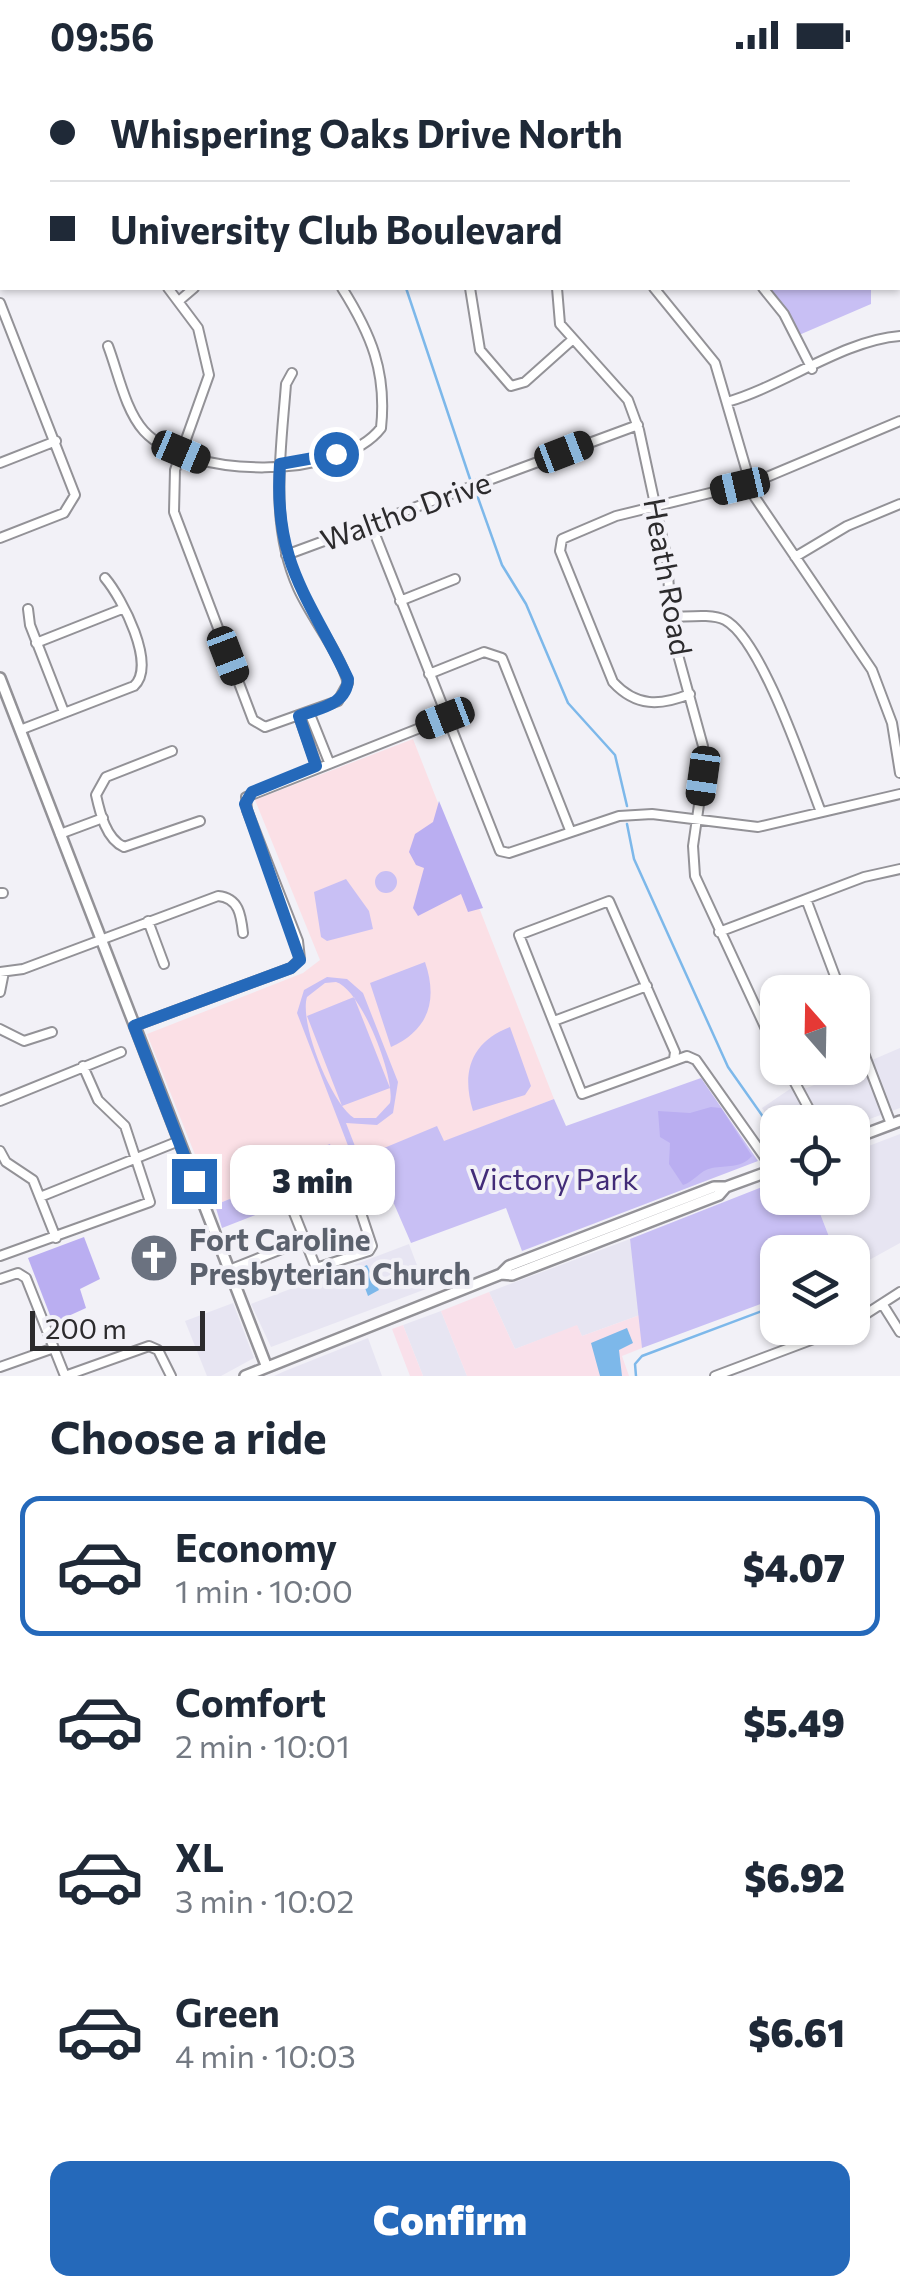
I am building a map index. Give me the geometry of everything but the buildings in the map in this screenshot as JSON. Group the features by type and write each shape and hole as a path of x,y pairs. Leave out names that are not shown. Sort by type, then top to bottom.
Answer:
{"street":[{"path":"170,290 203,340 209,375 205,398 181,452 173,493 179,528 253,720 270,727 338,701 347,690 348,679 306,605 286,555 278,496 286,384 292,373"},
{"path":"180,300 192,290"},
{"path":"108,346 144,431 181,452 227,468 336,454 380,431 382,382 376,350 343,290"},
{"path":"470,290 480,350 512,386 525,382 572,340"},
{"name":"Heath Road","path":"556,290 556,318 628,400 638,425 656,506 671,616 703,759 695,876 760,1017"},
{"path":"656,290 716,363 748,484 872,670 892,723 900,773"},
{"path":"765,290 784,314 812,369"},
{"path":"0,303 74,491 72,505 64,514 0,538"},
{"path":"727,402 878,340 900,336"},
{"path":"690,694 648,703 627,696 612,682 559,544 566,536 593,524 748,484 900,422"},
{"name":"Waltho Drive","path":"286,555 372,527 638,425"},
{"path":"0,463 56,441"},
{"path":"795,557 847,526 900,504"},
{"path":"372,527 500,851 509,853 570,830 632,814 765,826 900,794"},
{"path":"20,730 134,686 143,676 144,663 105,578"},
{"path":"400,600 454,579"},
{"path":"28,609 36,643 64,712"},
{"path":"36,643 122,609"},
{"path":"671,616 720,618 737,633 768,679 821,812"},
{"path":"428,674 492,651 502,658 570,830"},
{"path":"0,678 266,1365"},
{"path":"309,712 329,762"},
{"path":"299,716 316,766"},
{"path":"134,1026 291,968 300,960 247,810 246,797 445,718"},
{"path":"172,751 106,777 96,795 103,818 112,840 132,847 200,821"},
{"path":"60,834 103,818"},
{"path":"719,932 900,869"},
{"path":"0,992 2,972 224,896 238,906 242,933"},
{"path":"806,899 835,975"},
{"path":"674,1059 676,1052 609,900 519,934 582,1094 674,1059 683,1055 696,1060 760,1147"},
{"path":"148,921 164,964"},
{"path":"554,1021 646,986"},
{"path":"0,1029 24,1041 52,1032"},
{"path":"0,1101 121,1052"},
{"path":"870,1063 896,1123 870,1132"},
{"path":"0,1256 148,1205 151,1194 124,1126 98,1100 84,1066"},
{"path":"40,1197 178,1141"},
{"path":"0,1151 9,1164 31,1176 56,1238"},
{"path":"245,1376 501,1274 512,1274 706,1200 760,1174"},
{"path":"345,1190 354,1192 373,1242 369,1252 316,1268 302,1242 293,1216 297,1208 345,1190"},
{"path":"229,1270 302,1242"},
{"path":"0,1279 18,1273 26,1278 65,1376 149,1346 158,1350 171,1376"},
{"path":"870,1313 900,1292"},
{"path":"883,1305 900,1332"},
{"path":"716,1376 798,1345"},
{"path":"0,1368 54,1348"}],"shaded area":[{"path":"413,739 554,1099 443,1142 437,1127 306,1180 273,1190 259,1187 215,1205 147,1034 303,973 320,960 255,800"},
{"path":"439,801 483,908 468,912 461,894 418,916 413,908 424,868 416,865 409,852 415,834 433,822"},
{"path":"900,1048 900,1108 870,1119 870,1105 766,1105 793,1087 870,1085 870,1061"},
{"path":"721,1108 752,1156 738,1165 708,1169 683,1185 669,1164 670,1143 660,1137 658,1111 690,1113"},
{"path":"900,1134 900,1243 870,1260 870,1235 828,1235 821,1215 870,1215 870,1145"},
{"path":"84,1237 100,1279 80,1289 86,1308 53,1323 28,1258"},
{"path":"630,1239 640,1315 582,1336 577,1326 515,1349 489,1292"},
{"path":"409,1244 426,1289 271,1347 251,1304"},
{"path":"489,1292 515,1349 577,1325 582,1336 640,1315 642,1348 622,1356 629,1376 467,1376 441,1311"},
{"path":"233,1303 254,1358 221,1376 207,1376 185,1321"},
{"path":"441,1311 467,1376 423,1376 403,1325"},
{"path":"403,1325 423,1376 410,1376 392,1329"},
{"path":"368,1338 382,1376 274,1376 285,1371"}],"green space":[{"path":"768,290 871,290 871,304 799,335"},
{"path":"386,871 394,874 394,890 386,893 378,890 375,882 378,874"},
{"path":"346,879 369,911 373,929 327,941 321,937 314,892"},
{"path":"425,962 431,989 427,1012 414,1032 391,1047 370,983"},
{"path":"327,977 347,979 363,993 398,1082 393,1113 377,1125 346,1123 358,1154 352,1156 297,1013 304,990","holes":["336,982 346,988 366,1017 388,1075 390,1103 376,1118 354,1118 345,1110 312,1043 307,997 325,983"]},
{"path":"354,997 390,1088 342,1106 307,1016"},
{"path":"510,1027 531,1086 525,1095 473,1111 468,1084 472,1060 486,1041"},
{"name":"Victory Park","path":"701,1078 758,1161 522,1251 506,1208 411,1243 378,1167 222,1228 215,1205 259,1187 273,1190 307,1180 437,1126 444,1141 554,1099 566,1126"},
{"path":"330,1144 339,1166 307,1178 298,1156"},
{"path":"760,1188 760,1215 821,1215 828,1235 760,1235 760,1304 642,1348 630,1239"}],"water":[{"path":"367,1265 379,1290 368,1296 358,1269"},
{"path":"627,1328 633,1343 619,1350 622,1376 600,1376 591,1343"}],"waterway":[{"path":"407,290 470,479"},
{"path":"477,495 502,565 526,604 568,703 615,755 627,806"},
{"path":"627,824 634,859 728,1067 760,1112"},
{"path":"636,1376 635,1364 642,1356 760,1312"}],"place":[{"name":"Fort Caroline Presbyterian Church","path":"154,1258"}],"route":[{"path":"194,1181 134,1026 291,968 300,960 298,942 245,804 252,792 316,766 299,716 338,701 347,690 348,679 291,572 278,496 280,464 336,454"}]}
